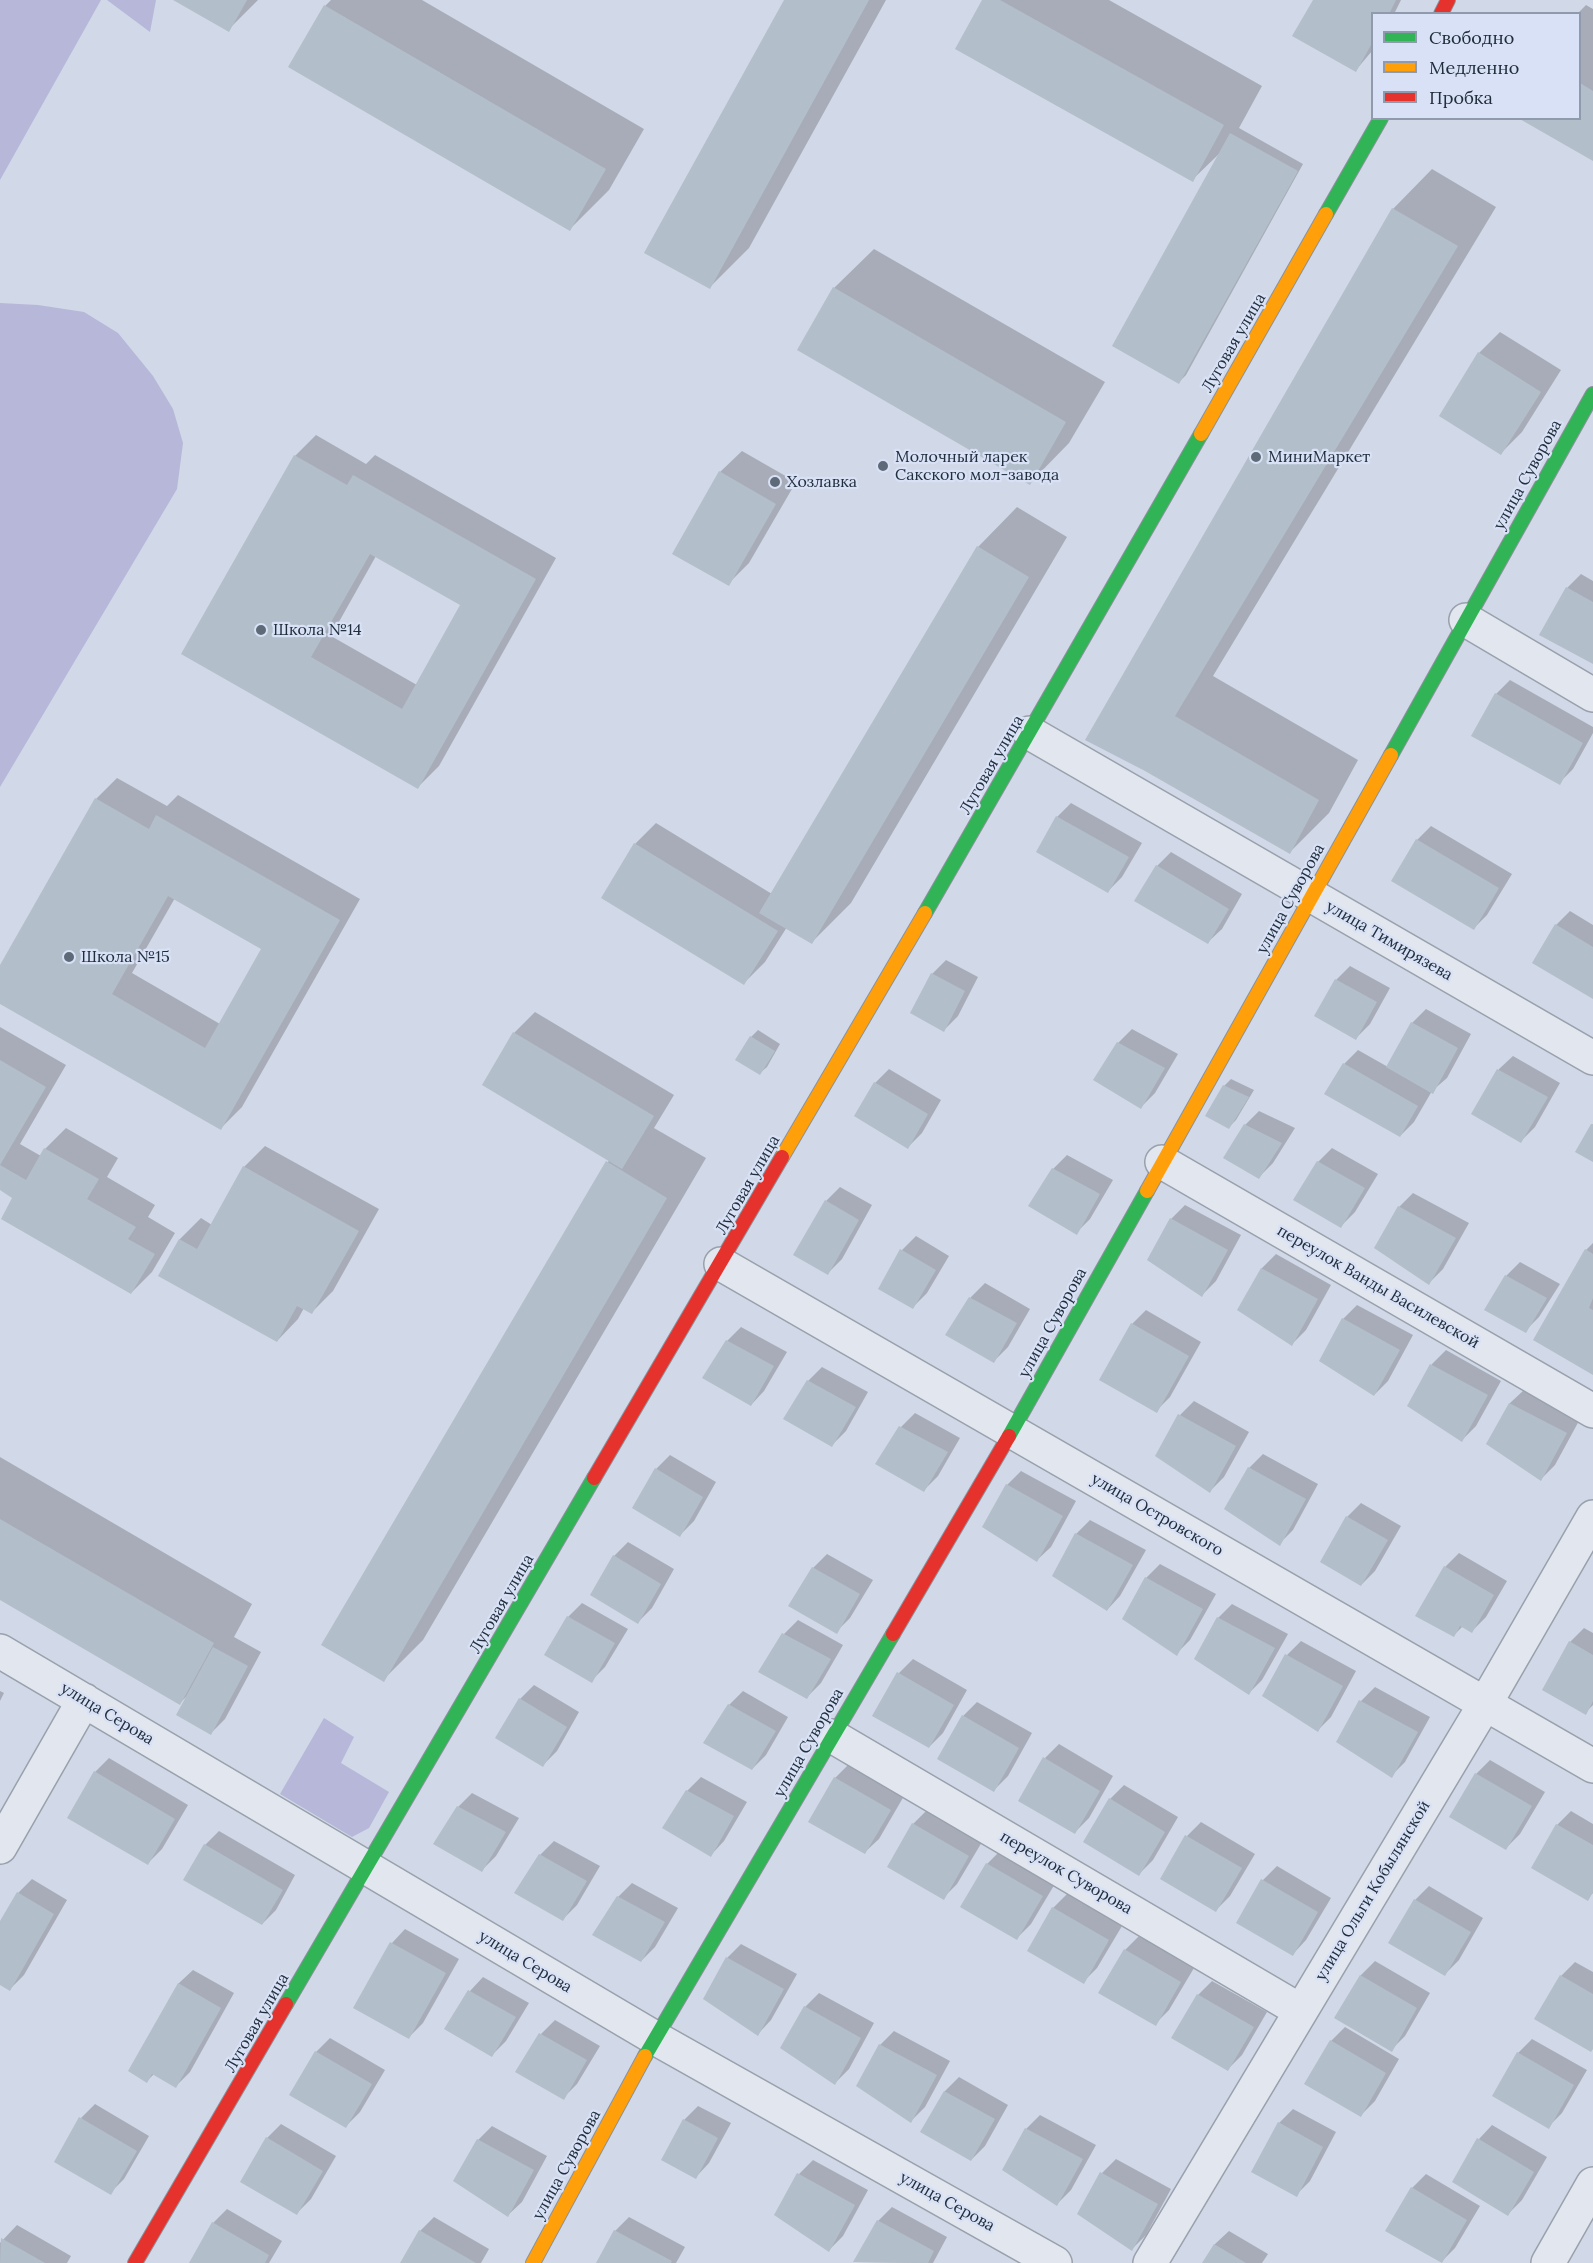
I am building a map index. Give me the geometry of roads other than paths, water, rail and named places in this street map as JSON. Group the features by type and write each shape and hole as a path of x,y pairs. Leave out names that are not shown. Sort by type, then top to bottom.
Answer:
{"street":[{"name":"Луговая улица","path":"135,2263 1030,733 1380,120"},
{"name":"улица Суворова","path":"532,2263 655,2038 1012,1432 1593,394"},
{"path":"1466,620 1593,694"},
{"name":"улица Тимирязева","path":"1030,733 1593,1058"},
{"name":"переулок Ванды Василевской","path":"1162,1162 1593,1411"},
{"name":"улица Островского","path":"721,1263 1593,1766"},
{"name":"улица Ольги Кобылянской","path":"1150,2263 1485,1704 1593,1517"},
{"name":"улица Серова","path":"0,1651 655,2038 1055,2263"},
{"path":"0,1847 84,1701"},
{"name":"переулок Суворова","path":"832,1736 1301,2011"},
{"path":"1548,2263 1593,2184"}],"place":[{"name":"МиниМаркет","path":"1256,457"},
{"name":"Молочный ларек Сакского мол-завода","path":"883,466"},
{"name":"Хозлавка","path":"775,482"},
{"name":"Школа №14","path":"261,630"},
{"name":"Школа №15","path":"69,957"}]}
